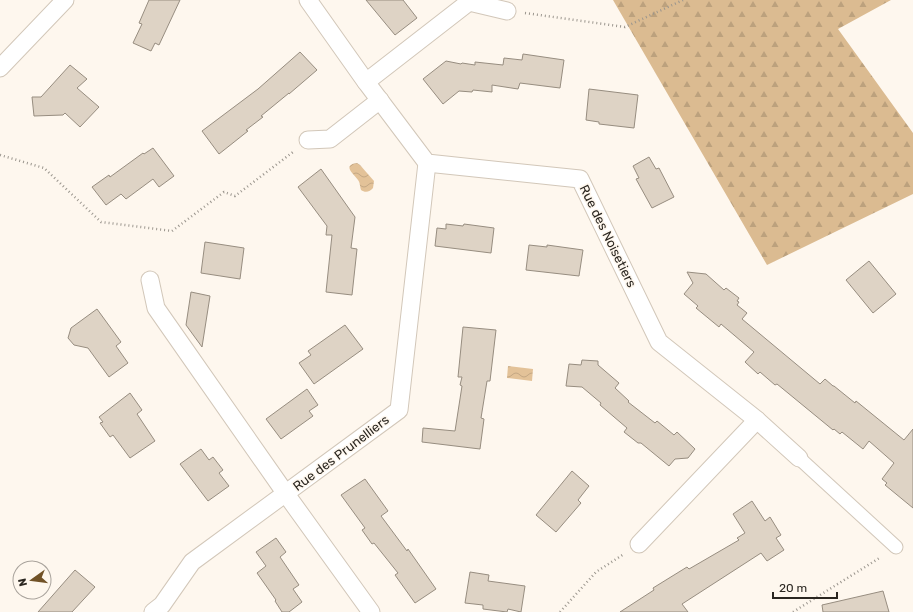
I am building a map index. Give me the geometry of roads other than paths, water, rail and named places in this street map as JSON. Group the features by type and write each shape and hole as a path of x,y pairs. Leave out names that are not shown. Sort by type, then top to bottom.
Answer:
{"street":[{"path":"0,68 65,0"},
{"path":"308,0 366,82 427,163"},
{"path":"366,82 469,2 507,11"},
{"path":"308,140 330,139 380,100"},
{"name":"Rue des Noisetiers","path":"427,163 580,179 659,342 756,420 800,458"},
{"name":"Rue des Prunelliers","path":"153,612 162,605 192,562 398,410 427,163"},
{"path":"150,280 156,308 286,494 372,612"},
{"path":"639,544 756,420"},
{"path":"800,458 896,547"}],"water":[{"path":"357,163 374,181 373,188 369,191 364,192 361,190 359,181 349,168 352,164"},
{"path":"508,366 533,369 532,381 507,378"}]}
